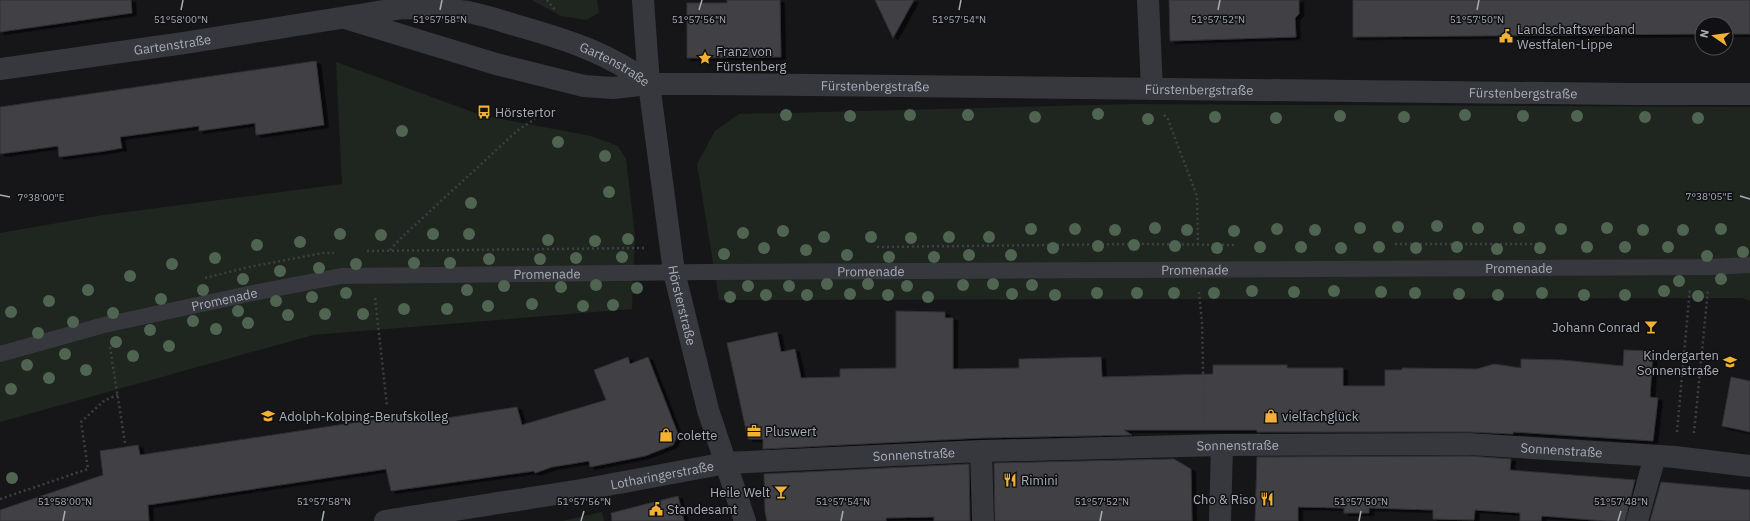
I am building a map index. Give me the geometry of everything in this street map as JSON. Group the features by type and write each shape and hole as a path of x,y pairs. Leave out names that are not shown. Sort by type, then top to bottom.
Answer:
{"street":[{"name":"Hörsterstraße","path":"642,0 649,84 674,272 708,410 745,521"},
{"path":"1148,0 1152,83"},
{"name":"Gartenstraße","path":"0,69 403,8 469,12 532,29 582,47 630,69 649,84"},
{"name":"Gartenstraße","path":"344,18 496,64 584,86 613,88 649,84"},
{"name":"Fürstenbergstraße","path":"649,84 890,85 1152,83 1605,94 1750,94"},
{"name":"Sonnenstraße","path":"726,463 981,451 1368,443 1469,444 1674,457 1750,466"},
{"path":"1220,521 1222,446"},
{"path":"981,451 983,521"},
{"path":"1637,521 1674,457"},
{"name":"Lotharingerstraße","path":"385,521 581,490 726,463"}],"lane":[{"name":"Promenade","path":"0,354 104,325 341,276 674,272 1710,267 1750,265"}],"path":[{"path":"1152,83 1150,107 1167,117 1198,196 1198,245"},
{"path":"386,406 375,299 377,275 381,264 390,250 402,237 518,130 534,119"},
{"path":"1674,457 1693,267"},
{"path":"1674,457 1710,267"},
{"path":"1198,269 1198,289 1202,322 1204,438 1222,446"},
{"path":"368,299 383,299"},
{"path":"104,325 110,348 126,443"},
{"path":"103,350 118,346"},
{"path":"0,499 88,468 81,422 105,400 118,395"}],"shaded area":[{"path":"532,0 597,0 599,13 586,20 561,16"},
{"path":"336,62 481,115 591,136 618,146 626,159 635,235 632,309 313,335 0,422 0,233 103,215 342,184"},
{"path":"1132,104 1750,107 1750,301 1742,298 719,300 697,164 715,131 739,114"},
{"path":"602,512 604,521 562,521"}],"building":[{"path":"0,0 131,0 132,13 0,32"},
{"path":"727,0 780,0 781,57 687,58 687,3 727,3"},
{"path":"875,0 914,0 893,38"},
{"path":"1169,0 1299,0 1299,14 1295,18 1296,37 1170,41"},
{"path":"1353,0 1750,0 1750,34 1734,34 1734,16 1694,16 1694,34 1353,37"},
{"path":"316,61 324,125 256,135 255,123 199,131 199,126 120,137 122,148 105,151 59,157 58,146 0,154 0,107"},
{"path":"896,311 945,312 945,318 953,318 953,369 1019,368 1019,359 1101,357 1102,377 1213,374 1213,365 1287,365 1287,368 1343,368 1343,386 1385,386 1385,370 1402,370 1402,368 1477,369 1494,364 1521,368 1521,359 1562,360 1623,366 1624,350 1653,351 1650,397 1658,398 1653,441 1513,432 1513,434 1469,432 1257,432 1257,430 1124,430 1132,435 981,438 763,449 763,439 748,439 727,343 777,332 781,352 795,349 801,378 840,377 840,369 896,368"},
{"path":"628,357 630,364 648,357 678,434 673,445 645,456 590,467 589,461 552,467 535,473 534,471 391,491 386,469 148,505 149,521 0,521 0,510 103,475 100,451 138,445 140,455 425,412 427,421 517,407 522,425 606,400 594,370"},
{"path":"1731,377 1750,381 1750,432 1722,426"},
{"path":"1469,456 1511,459 1510,470 1635,480 1625,521 1542,516 1541,521 1520,521 1520,513 1475,510 1474,520 1433,519 1433,510 1369,508 1369,513 1344,513 1344,508 1298,507 1298,521 1255,521 1257,457"},
{"path":"1174,459 1191,469 1192,521 995,521 994,463"},
{"path":"969,464 970,521 934,521 934,517 886,518 886,521 767,521 765,512 764,474"},
{"path":"1661,482 1750,490 1750,521 1650,521"},
{"name":"Standesamt","path":"678,496 684,521 612,521 611,513"}],"place":[{"name":"Landschaftsverband Westfalen-Lippe","path":"1506,36"},
{"name":"Franz von Fürstenberg","path":"705,58"},
{"name":"Hörstertor","path":"484,112"},
{"name":"Johann Conrad","path":"1651,327"},
{"name":"Kindergarten Sonnenstraße","path":"1730,362"},
{"name":"Adolph-Kolping-Berufskolleg","path":"268,416"},
{"name":"vielfachglück","path":"1271,416"},
{"name":"Pluswert","path":"754,431"},
{"name":"colette","path":"666,435"},
{"name":"Rimini","path":"1010,480"},
{"name":"Heile Welt","path":"781,492"},
{"name":"Cho & Riso","path":"1267,499"},
{"name":"Standesamt","path":"656,509"}]}
